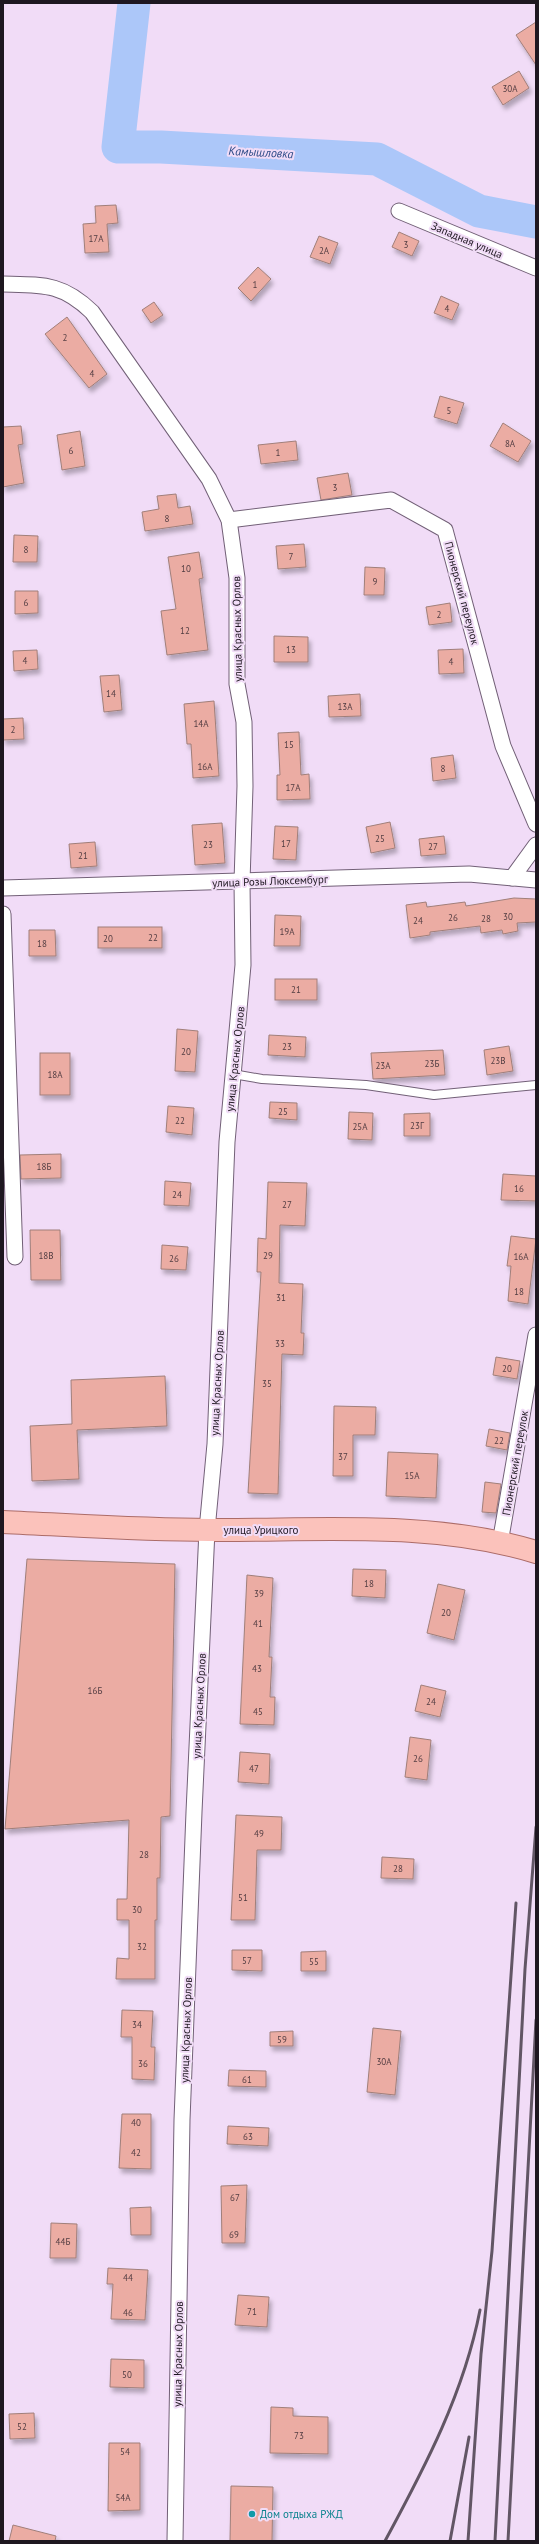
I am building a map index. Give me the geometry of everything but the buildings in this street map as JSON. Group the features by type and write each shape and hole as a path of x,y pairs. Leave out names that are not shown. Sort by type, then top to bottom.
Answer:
{"main road":[{"name":"улица Урицкого","path":"3,1522 207,1530 352,1530 463,1534 518,1547"}],"street":[{"name":"Западная улица","path":"399,211 536,268"},
{"name":"улица Красных Орлов","path":"3,284 34,285 57,288 76,297 92,312 209,479 229,520 237,578 237,684 244,722 242,882 243,965 227,1142 215,1444 207,1530 182,2120 175,2541"},
{"name":"Пионерский переулок","path":"229,520 391,500 445,530 503,746 536,824"},
{"path":"512,878 536,845"},
{"name":"улица Розы Люксембург","path":"3,888 469,874 536,880"},
{"path":"3,914 15,1257"},
{"name":"Пионерский переулок","path":"518,1547 536,1335"}],"lane":[{"path":"233,1074 262,1079 366,1085 434,1095 536,1085"}],"waterway":[{"name":"Камышловка","path":"134,3 118,147 161,147 377,159 479,211 536,222"}],"railway":[{"path":"495,2541 525,1969 536,1827"},
{"path":"468,2541 481,2354 492,2251 516,1903"},
{"path":"508,2541 536,2020"},
{"path":"385,2541 442,2429 464,2371 480,2310"},
{"path":"450,2541 469,2437"}],"place":[{"name":"Дом отдыха РЖД","path":"252,2514"}]}
